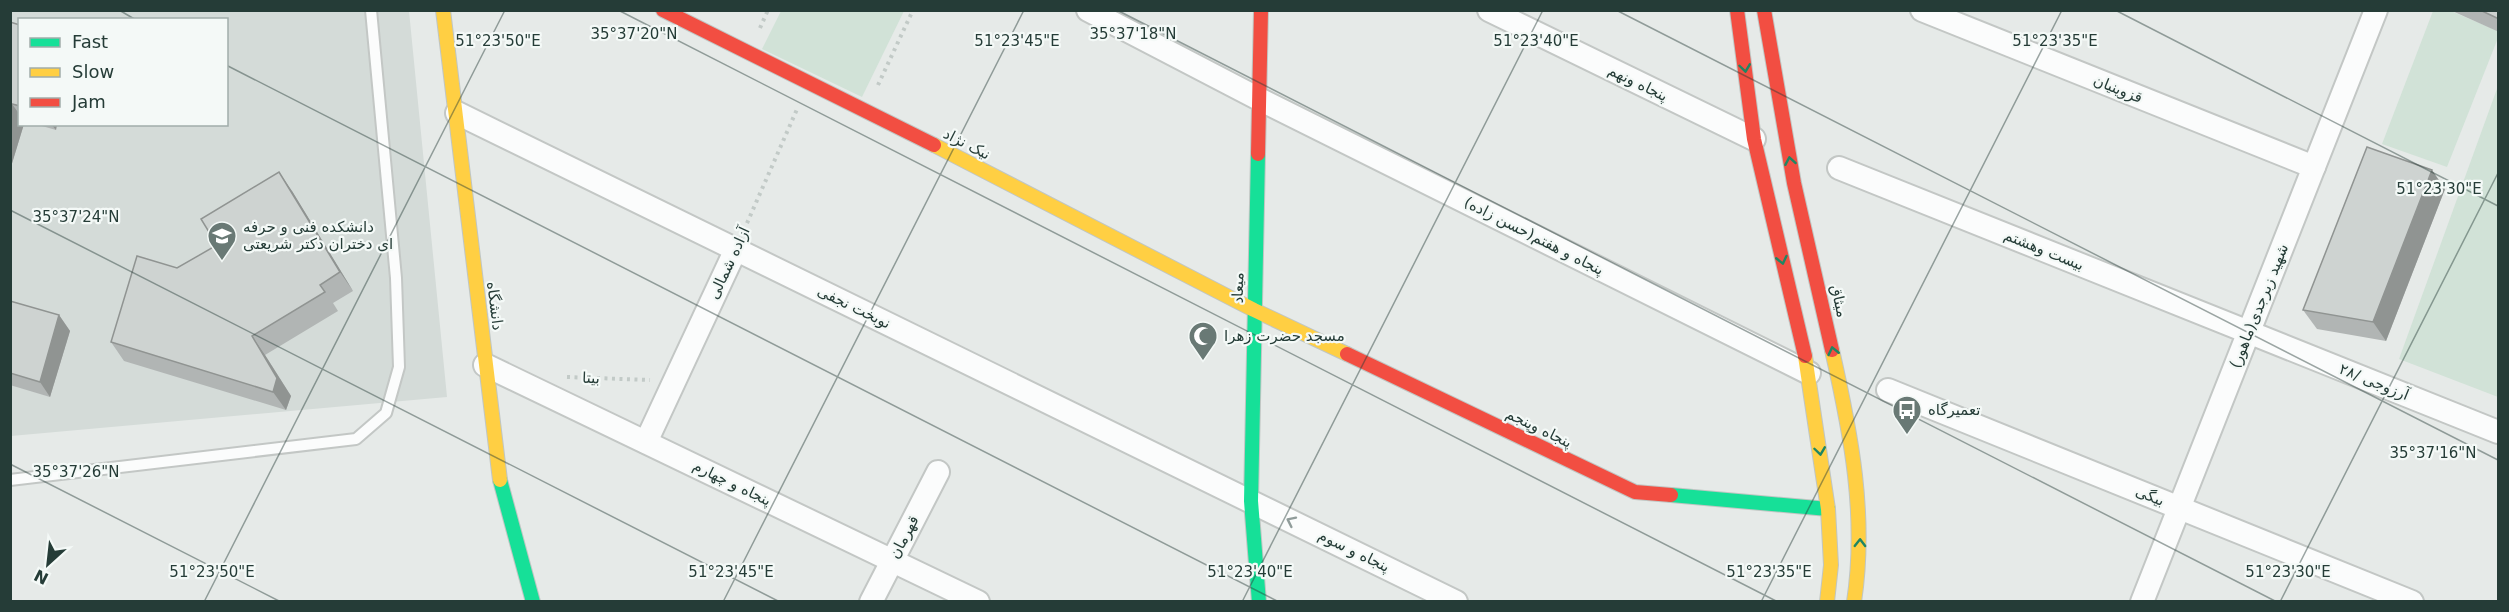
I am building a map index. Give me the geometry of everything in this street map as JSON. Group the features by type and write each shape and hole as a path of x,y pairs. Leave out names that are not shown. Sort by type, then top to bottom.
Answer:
{"street":[{"name":"دانشگاه","path":"443,10 500,479 532,602"},
{"name":"نیک نژاد","path":"663,10 808,84 866,110 1254,310"},
{"name":"(حسن زاده)پنجاه و هفتم","path":"1088,10 1259,99 1809,373"},
{"name":"میعاد","path":"1259,602 1251,501 1261,10"},
{"name":"پنجاه ونهم","path":"1489,10 1754,139"},
{"path":"1737,10 1754,139 1809,373 1828,509 1831,565 1827,602"},
{"name":"میثاق","path":"1764,10 1794,183 1851,435 1860,518 1859,570 1854,602"},
{"name":"قزوینیان","path":"1922,10 2314,167"},
{"name":"شهید زبرجدی(ماهور)","path":"2142,602 2376,10"},
{"name":"نوبخت نجفی","path":"457,113 1251,501"},
{"name":"بیست وهشتم","path":"1839,168 2249,332"},
{"name":"آزاده شمالی","path":"646,442 736,249"},
{"name":"پنجاه وپنجم","path":"1254,310 1635,492 1828,509"},
{"name":"آرزوجی /۲۸","path":"2249,332 2499,432"},
{"name":"پنجاه و چهارم","path":"485,365 978,602"},
{"name":"بیگی","path":"1888,390 2412,602"},
{"name":"قهرمان","path":"871,602 938,472"},
{"name":"پنجاه و سوم","path":"1251,501 1456,602"}],"lane":[{"path":"10,480 356,439 386,413 399,367 396,278 371,10"}],"path":[{"path":"866,110 913,10"},
{"name":"آزاده شمالی","path":"736,249 808,84"},
{"name":"بیتا","path":"556,377 674,380"}],"shaded area":[{"name":"دانشکده فنی و حرفه ای دختران دکتر شریعتی","path":"11,11 409,11 447,397 11,436"}],"green space":[{"path":"781,11 904,11 862,97 762,49"},
{"path":"2433,11 2451,11 2498,31 2498,38 2447,167 2382,144"},
{"path":"2498,86 2498,397 2399,359"}],"building":[{"path":"2480,10 2499,10 2499,19"},
{"path":"10,22 18,24 18,106 12,104 10,109"},
{"path":"2367,147 2432,170 2373,322 2303,310"},
{"path":"279,172 340,272 320,285 325,292 252,336 277,378 273,392 111,342 137,256 177,268 217,245 201,219"},
{"path":"10,301 59,315 40,382 10,373"}],"traffic: fast":[{"path":"1258,154 1251,501 1259,602"},
{"path":"500,480 533,602"},
{"path":"1671,495 1828,509"}],"traffic: slow":[{"path":"443,10 500,480"},
{"path":"934,145 1254,310 1347,354"},
{"path":"1832,350 1851,444 1858,507 1858,570 1854,602"},
{"path":"1805,356 1828,509 1831,565 1827,602"}],"traffic: jam":[{"path":"663,10 934,145"},
{"path":"1258,154 1261,10"},
{"path":"1737,10 1754,139 1805,356"},
{"path":"1764,10 1794,183 1832,350"},
{"path":"1347,354 1635,492 1671,495"}],"place":[{"name":"دانشکده فنی و حرفه ای دختران دکتر شریعتی","path":"222,262"},
{"name":"مسجد حضرت زهرا","path":"1203,362"},
{"name":"تعمیرگاه","path":"1907,436"}]}
